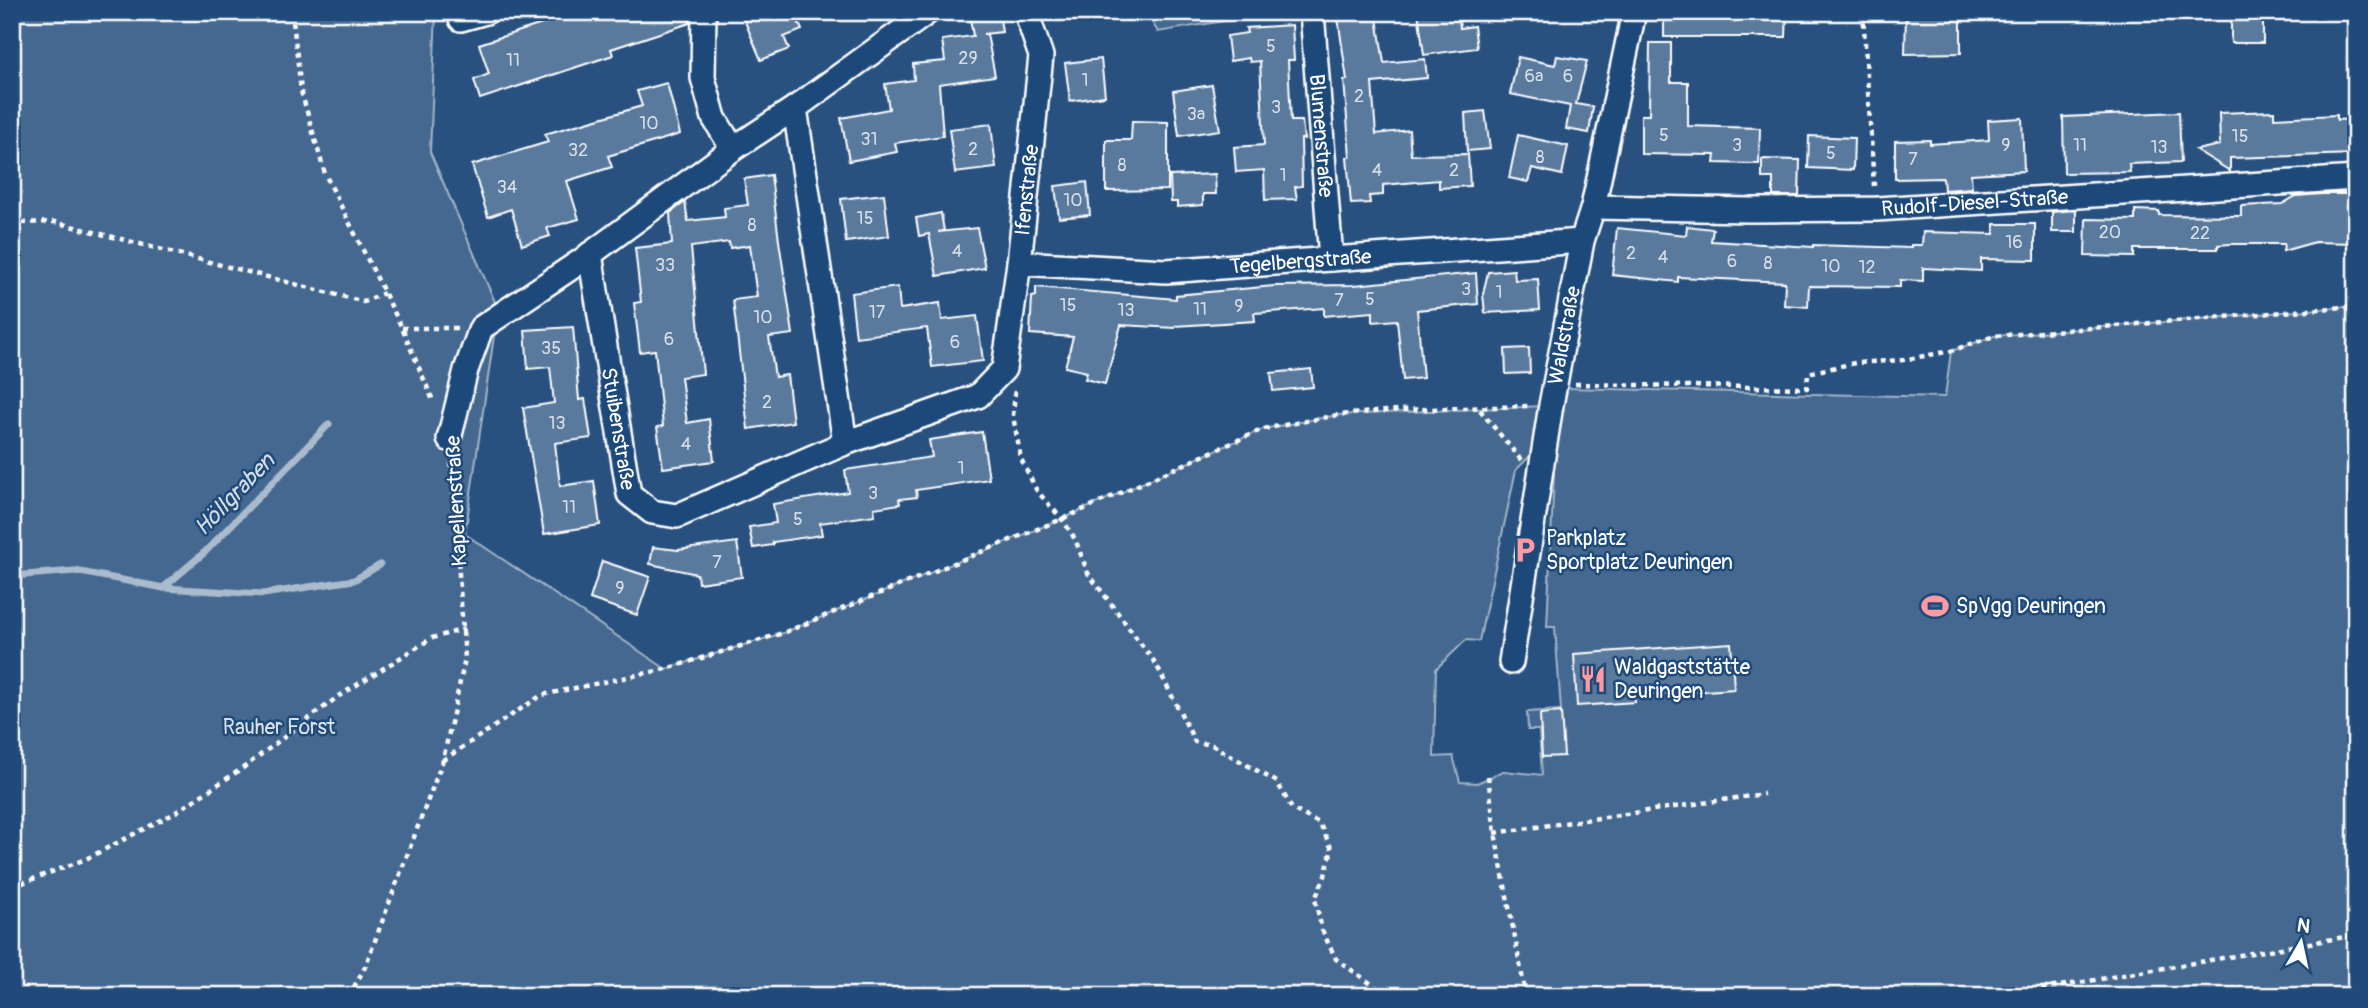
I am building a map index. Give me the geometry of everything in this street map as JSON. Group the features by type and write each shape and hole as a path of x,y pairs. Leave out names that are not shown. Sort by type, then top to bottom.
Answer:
{"street":[{"path":"461,12 461,19 486,12"},
{"path":"704,12 703,78 714,118 733,149"},
{"path":"481,328 590,254 733,149 928,12"},
{"name":"Ifenstraße","path":"1009,379 1041,56 1026,12"},
{"name":"Blumenstraße","path":"1312,12 1331,259"},
{"name":"Waldstraße","path":"1511,662 1553,394 1582,241 1593,207 1634,12"},
{"path":"795,108 845,443"},
{"name":"Rudolf-Diesel-Straße","path":"1593,207 1877,209 2356,178"},
{"name":"Tegelbergstraße","path":"1019,263 1166,271 1582,241"},
{"name":"Stuibenstraße","path":"590,254 629,494 652,512 677,516 845,443 978,396 1009,379"},
{"name":"Kapellenstraße","path":"449,439 466,370 481,328"}],"path":[{"path":"292,12 301,92 325,174 402,328 449,439"},
{"path":"1863,12 1877,209"},
{"path":"12,223 55,222 363,302 384,293"},
{"path":"443,760 542,695 666,669 783,633 1062,519 1263,429 1338,415 1398,410 1479,409 1553,394 1807,388 1808,373 1855,363 1903,360 1951,351 1994,336 2356,306"},
{"path":"402,328 481,328"},
{"path":"1009,379 1021,459 1037,491 1062,519 1075,539 1088,573 1156,664 1195,742 1212,745 1277,782 1292,810 1319,823 1332,849 1315,899 1322,930 1336,959 1380,990 1399,996"},
{"path":"1479,409 1521,461 1541,472"},
{"name":"Kapellenstraße","path":"349,996 365,967 443,760 465,660 465,629 449,439"},
{"path":"12,887 86,859 173,814 243,768 339,696 432,639 465,629"},
{"path":"1488,776 1495,834 1526,996"},
{"path":"1495,834 1764,794"},
{"path":"2002,996 2356,935"}],"green space":[{"name":"Rauher Forst","path":"12,12 436,12 430,152 498,309 465,534 666,669 783,633 1062,519 1263,429 1338,415 1544,406 1537,449 1516,470 1479,641 1466,640 1436,669 1434,757 1453,756 1460,782 1477,783 1504,771 1542,775 1539,730 1528,730 1527,712 1561,710 1555,627 1547,627 1554,473 1548,473 1563,388 1945,397 1951,351 1994,336 2356,306 2356,996 12,996"},
{"path":"1146,12 1226,12 1230,20 1158,32"}],"building":[{"path":"567,12 690,12 690,23 611,49 613,55 480,99 474,80 489,74 479,44 558,19 556,16"},
{"path":"741,12 794,12 802,30 784,37 789,49 761,60"},
{"path":"969,12 999,12 1002,32 983,34 987,34 995,76 939,84 943,136 895,143 897,152 849,161 841,118 889,109 885,84 914,80 913,64 945,61 942,40 973,36"},
{"path":"1353,12 1376,12 1384,63 1425,59 1427,78 1372,83 1376,134 1409,130 1411,155 1468,154 1470,186 1439,188 1439,180 1383,185 1383,195 1369,196 1370,203 1351,204 1344,80 1347,80 1338,18 1354,15"},
{"path":"1418,12 1458,12 1460,28 1474,26 1477,48 1424,55"},
{"path":"1664,12 1787,12 1786,37 1664,37"},
{"path":"1906,12 1961,12 1961,53 1905,54"},
{"path":"2231,12 2263,12 2263,43 2231,43"},
{"path":"1292,25 1294,60 1288,60 1291,121 1302,121 1302,186 1295,187 1297,199 1265,200 1264,170 1236,172 1234,147 1264,145 1260,61 1250,62 1249,58 1230,61 1227,36 1247,33 1246,28"},
{"path":"1650,43 1671,43 1671,82 1688,82 1688,126 1760,128 1759,164 1714,163 1715,155 1641,154 1641,115 1649,115"},
{"path":"1557,56 1587,61 1576,104 1593,107 1589,133 1566,129 1570,106 1510,94 1518,57 1555,65"},
{"path":"1101,59 1105,96 1070,101 1065,63"},
{"path":"667,83 680,134 608,156 612,167 567,181 579,219 547,228 550,236 522,245 511,209 488,217 472,165 548,142 545,134 642,106 637,91"},
{"path":"1212,85 1220,130 1179,136 1173,91"},
{"path":"1485,111 1490,149 1467,151 1465,113"},
{"path":"2274,111 2274,118 2337,115 2337,120 2355,119 2356,154 2230,158 2230,171 2196,150 2220,145 2219,113"},
{"path":"2179,112 2181,162 2129,164 2130,172 2064,173 2063,117"},
{"path":"2022,118 2024,171 1971,174 1972,188 1944,190 1943,178 1895,179 1895,141 1930,140 1930,144 1989,140 1988,120"},
{"path":"1132,121 1168,122 1168,190 1106,191 1106,140 1131,140"},
{"path":"991,124 996,168 955,173 949,129"},
{"path":"1518,135 1568,146 1562,175 1532,168 1528,182 1509,178"},
{"path":"1809,136 1854,138 1853,170 1808,168"},
{"path":"1762,159 1800,160 1799,196 1773,196 1773,178 1762,178"},
{"path":"1215,174 1216,194 1203,194 1203,205 1177,207 1177,202 1171,202 1170,176"},
{"path":"771,175 793,334 769,337 775,377 787,375 793,422 748,429 733,300 757,297 750,245 730,248 729,242 691,247 703,374 681,377 687,423 709,419 714,461 663,468 657,427 663,426 655,350 640,352 634,303 641,302 635,248 672,244 670,213 685,202 688,221 725,217 724,208 748,205 744,179"},
{"path":"1087,182 1090,215 1059,218 1055,186"},
{"path":"884,194 889,236 846,242 841,199"},
{"path":"2356,194 2356,229 2353,229 2352,243 2315,242 2283,251 2284,244 2230,244 2218,245 2218,249 2134,249 2134,257 2085,256 2086,219 2135,220 2135,210 2159,211 2159,215 2241,216 2241,206 2282,204 2296,196"},
{"path":"2076,210 2076,232 2052,232 2052,212"},
{"path":"941,213 944,231 938,232 977,228 985,268 937,276 929,234 919,236 916,218"},
{"path":"1994,224 2035,224 2035,260 1981,259 1981,271 1923,268 1923,281 1900,280 1900,287 1809,286 1808,307 1784,305 1785,282 1678,277 1678,282 1612,275 1617,228 1686,235 1687,226 1713,229 1711,241 1813,247 1911,248 1911,245 1922,245 1923,232 1994,234"},
{"path":"1514,270 1515,280 1538,279 1540,310 1485,313 1483,294 1488,272"},
{"path":"1476,273 1478,304 1417,310 1423,378 1403,380 1397,320 1373,322 1373,312 1324,316 1324,308 1254,313 1255,321 1175,328 1121,325 1105,384 1085,379 1087,372 1065,367 1073,337 1030,334 1032,297 1036,296 1036,287 1176,299 1176,295 1274,286 1354,285"},
{"path":"898,287 900,309 940,303 942,320 977,316 983,361 932,367 927,328 856,337 851,293"},
{"path":"573,327 579,400 585,399 591,438 555,443 560,486 594,481 600,525 544,534 523,408 554,403 550,367 528,369 525,330"},
{"path":"1529,348 1530,373 1506,374 1505,349"},
{"path":"1311,369 1313,387 1273,391 1271,373"},
{"path":"982,432 989,479 916,490 917,497 899,499 900,504 874,508 875,515 820,523 822,535 773,542 773,545 753,548 749,527 776,523 773,504 848,492 845,470 932,457 929,440"},
{"path":"737,542 742,577 698,583 697,574 650,564 653,547 678,550"},
{"path":"602,561 650,577 637,615 590,599"},
{"path":"1731,643 1734,689 1634,696 1635,702 1577,706 1574,654"},
{"path":"1561,712 1564,756 1542,757 1540,714"}],"waterway":[{"name":"Höllgraben","path":"163,588 205,552 329,424"},
{"name":"Höllgraben","path":"12,576 75,571 164,588 263,594 354,580 380,565"}],"place":[{"name":"Parkplatz Sportplatz Deuringen","path":"1525,550"},
{"name":"SpVgg Deuringen","path":"1935,606"},
{"name":"Waldgaststätte Deuringen","path":"1593,679"}]}
